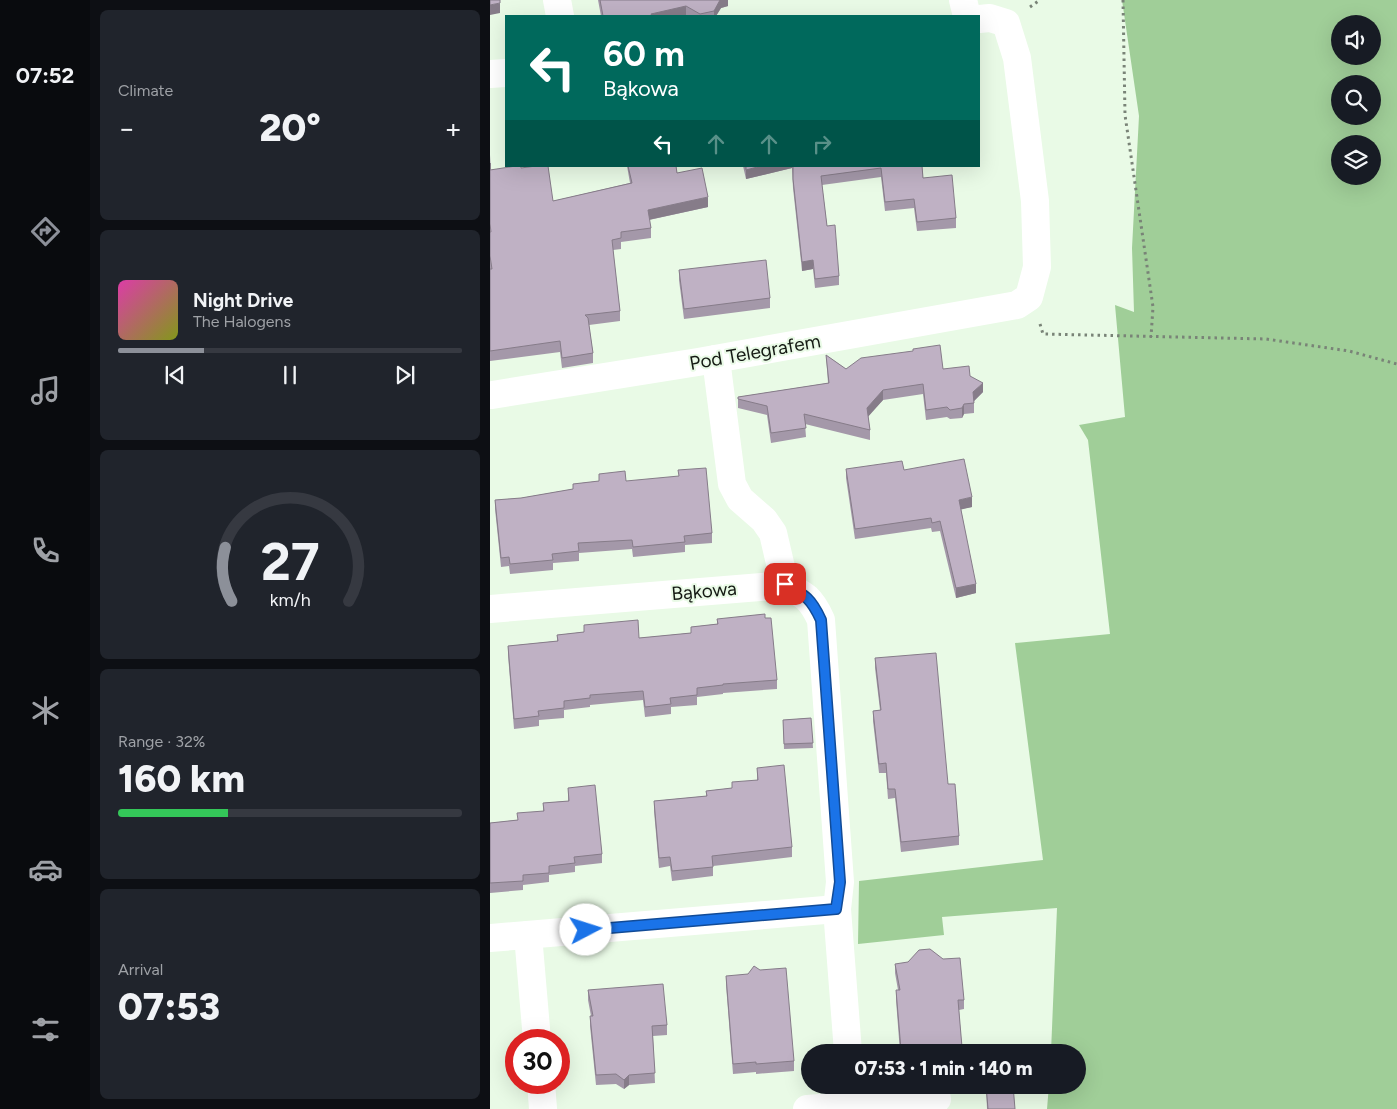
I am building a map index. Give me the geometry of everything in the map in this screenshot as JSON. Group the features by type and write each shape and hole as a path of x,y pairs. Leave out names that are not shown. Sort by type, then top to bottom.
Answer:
{"street":[{"path":"557,0 560,15"},
{"path":"963,0 967,15"},
{"path":"980,19 990,18 1006,23 1016,58 1035,201 1037,267 1023,301"},
{"path":"490,74 505,72"},
{"name":"Pod Telegrafem","path":"492,395 716,359 1023,301"},
{"path":"716,359 732,484 740,499 764,520 773,533 785,584 805,595 814,605 821,620 840,882 836,909 847,1044"},
{"name":"Bąkowa","path":"490,609 785,584"},
{"path":"490,938 836,909"},
{"path":"528,935 536,1029"},
{"path":"542,1094 543,1109"},
{"path":"807,1109 852,1095 937,1099"}],"path":[{"path":"1123,0 1125,115 1153,307 1151,337"},
{"path":"1023,301 1043,334 1266,339 1349,351 1397,364"}],"green space":[{"path":"1122,0 1397,0 1397,1109 1047,1109 1048,1094 1086,1094 1086,1044 1051,1044 1057,908 942,917 944,935 858,944 859,881 1043,860 1015,643 1110,634 1088,440 1079,425 1125,417 1115,305 1134,312 1132,248 1139,116"}],"building":[{"path":"490,0 500,0 500,3 490,5"},
{"path":"600,0 720,0 714,11 700,14 686,6 652,15 603,15"},
{"path":"510,167 548,167 553,201 632,183 628,167 676,167 677,173 702,168 708,197 648,210 651,228 621,232 621,238 612,240 620,311 585,315 588,318 593,353 562,358 560,341 490,351 490,269 492,269 490,256 490,170"},
{"path":"746,167 757,167 746,170"},
{"path":"793,167 922,167 923,178 952,175 956,218 917,222 914,199 885,202 881,168 821,176 827,226 835,225 839,276 815,279 813,260 802,262"},
{"path":"766,260 770,298 684,309 679,270"},
{"path":"940,345 943,369 969,366 970,376 983,383 973,392 974,403 964,404 962,408 950,410 947,407 926,410 923,384 883,390 867,408 870,430 804,414 806,428 771,433 767,406 738,399 738,397 829,383 826,355 846,369 861,358 913,351 913,349"},
{"path":"964,459 972,497 959,500 976,584 956,588 940,521 932,523 931,518 855,529 846,469 902,461 904,470"},
{"path":"706,468 712,533 684,536 685,542 633,547 632,540 578,543 579,551 552,554 553,560 510,564 509,557 501,558 495,500 521,498 573,489 573,484 599,481 599,474 625,471 626,481 679,476 678,470"},
{"path":"765,614 765,618 771,618 777,680 697,688 697,695 670,698 671,704 645,707 643,691 590,695 590,698 564,701 564,708 538,711 539,716 514,719 508,646 558,641 557,635 584,632 584,625 638,620 639,638 691,633 691,627 718,624 717,619"},
{"path":"936,653 948,784 955,784 959,836 901,842 895,789 888,789 886,763 879,764 873,711 881,710 875,658"},
{"path":"811,718 813,743 784,744 783,720"},
{"path":"784,765 792,847 712,856 713,867 672,871 670,857 659,858 654,801 707,796 706,791 732,788 732,782 758,780 757,768"},
{"path":"595,785 602,854 574,857 575,863 549,866 549,873 523,875 523,881 490,883 490,823 518,820 517,813 544,811 543,803 569,801 568,788"},
{"path":"930,949 943,959 960,958 964,1000 958,1000 962,1044 900,1044 896,990 900,990 895,964 908,962 919,950"},
{"path":"754,966 760,970 786,968 794,1061 733,1064 726,976 748,974"},
{"path":"663,984 667,1025 652,1026 655,1073 629,1075 624,1080 616,1074 596,1075 590,1016 593,1016 588,990"},
{"path":"987,1094 1014,1094 1015,1109 988,1109"}],"route":[{"path":"586,930 836,909 840,882 821,620 814,605 805,595 785,584"}]}
